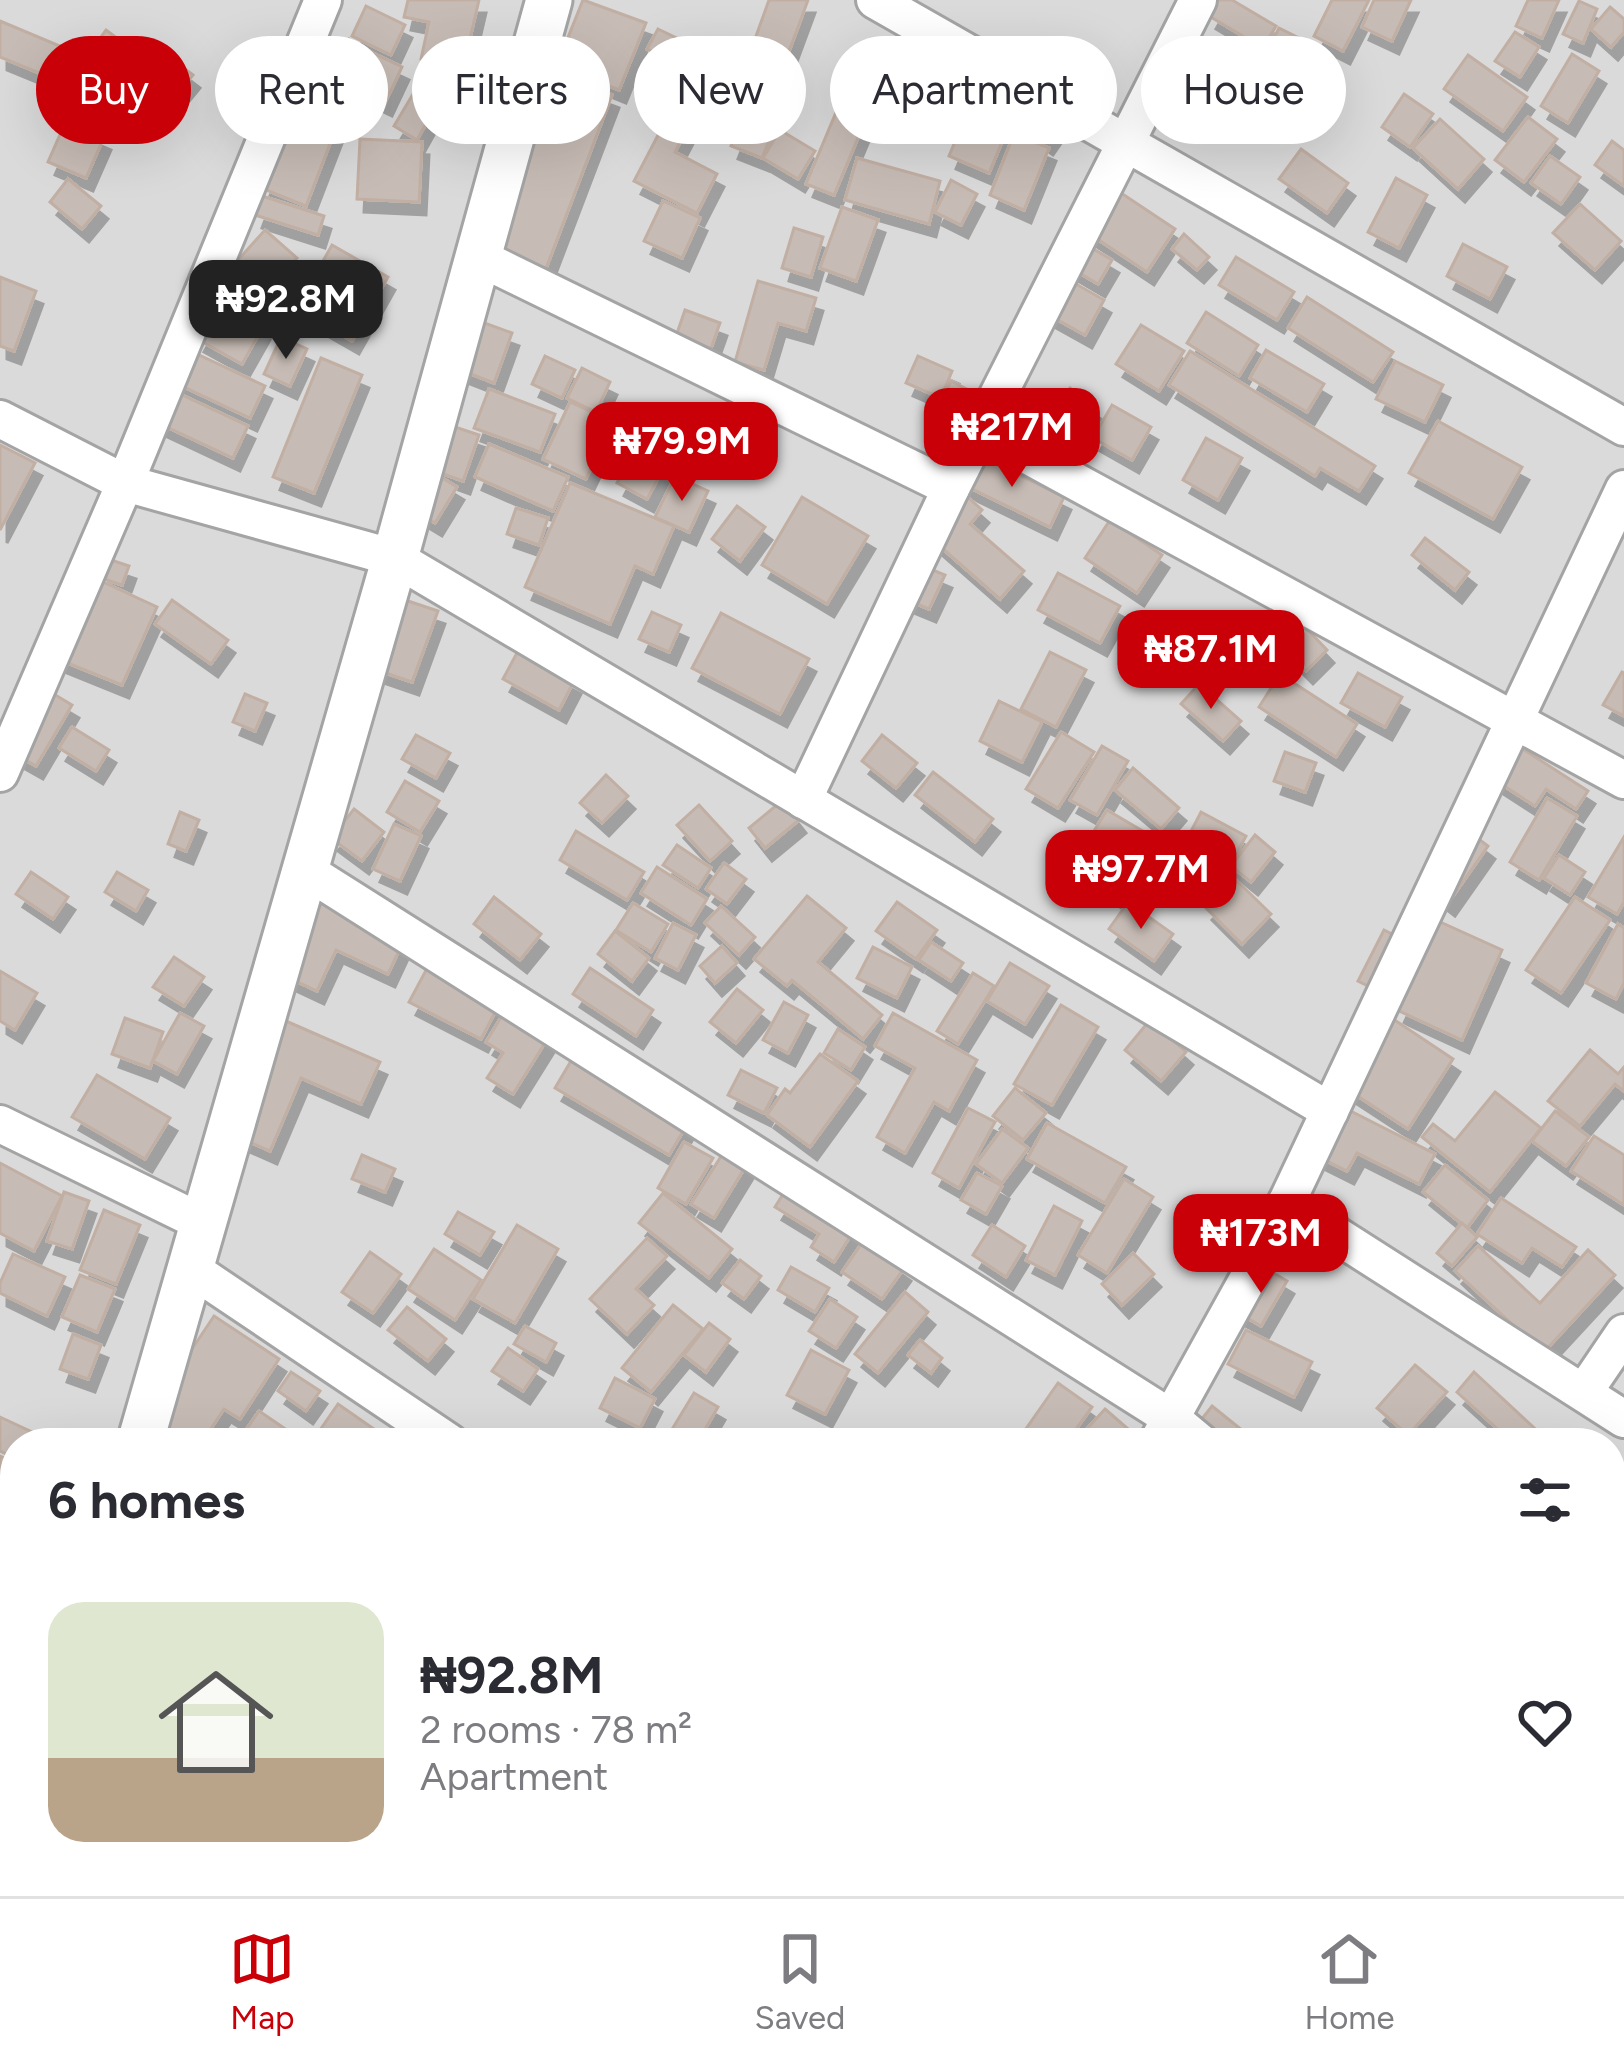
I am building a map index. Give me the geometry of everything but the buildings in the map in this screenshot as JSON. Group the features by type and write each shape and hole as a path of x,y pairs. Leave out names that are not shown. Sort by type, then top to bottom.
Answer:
{"street":[{"path":"0,773 323,0"},
{"path":"144,1428 395,558 549,0"},
{"path":"875,0 1624,427"},
{"path":"803,800 951,488 1198,0"},
{"path":"478,257 951,488"},
{"path":"0,419 124,484 395,558 1330,1112"},
{"path":"981,430 1624,780"},
{"path":"1165,1428 1286,1203 1624,489"},
{"path":"305,870 1161,1428"},
{"path":"0,1124 203,1223"},
{"path":"1286,1203 1624,1419"},
{"path":"190,1268 428,1428"},
{"path":"1584,1392 1624,1333"}],"shaded area":[{"path":"0,0 1624,0 1624,1428 0,1428"}]}
